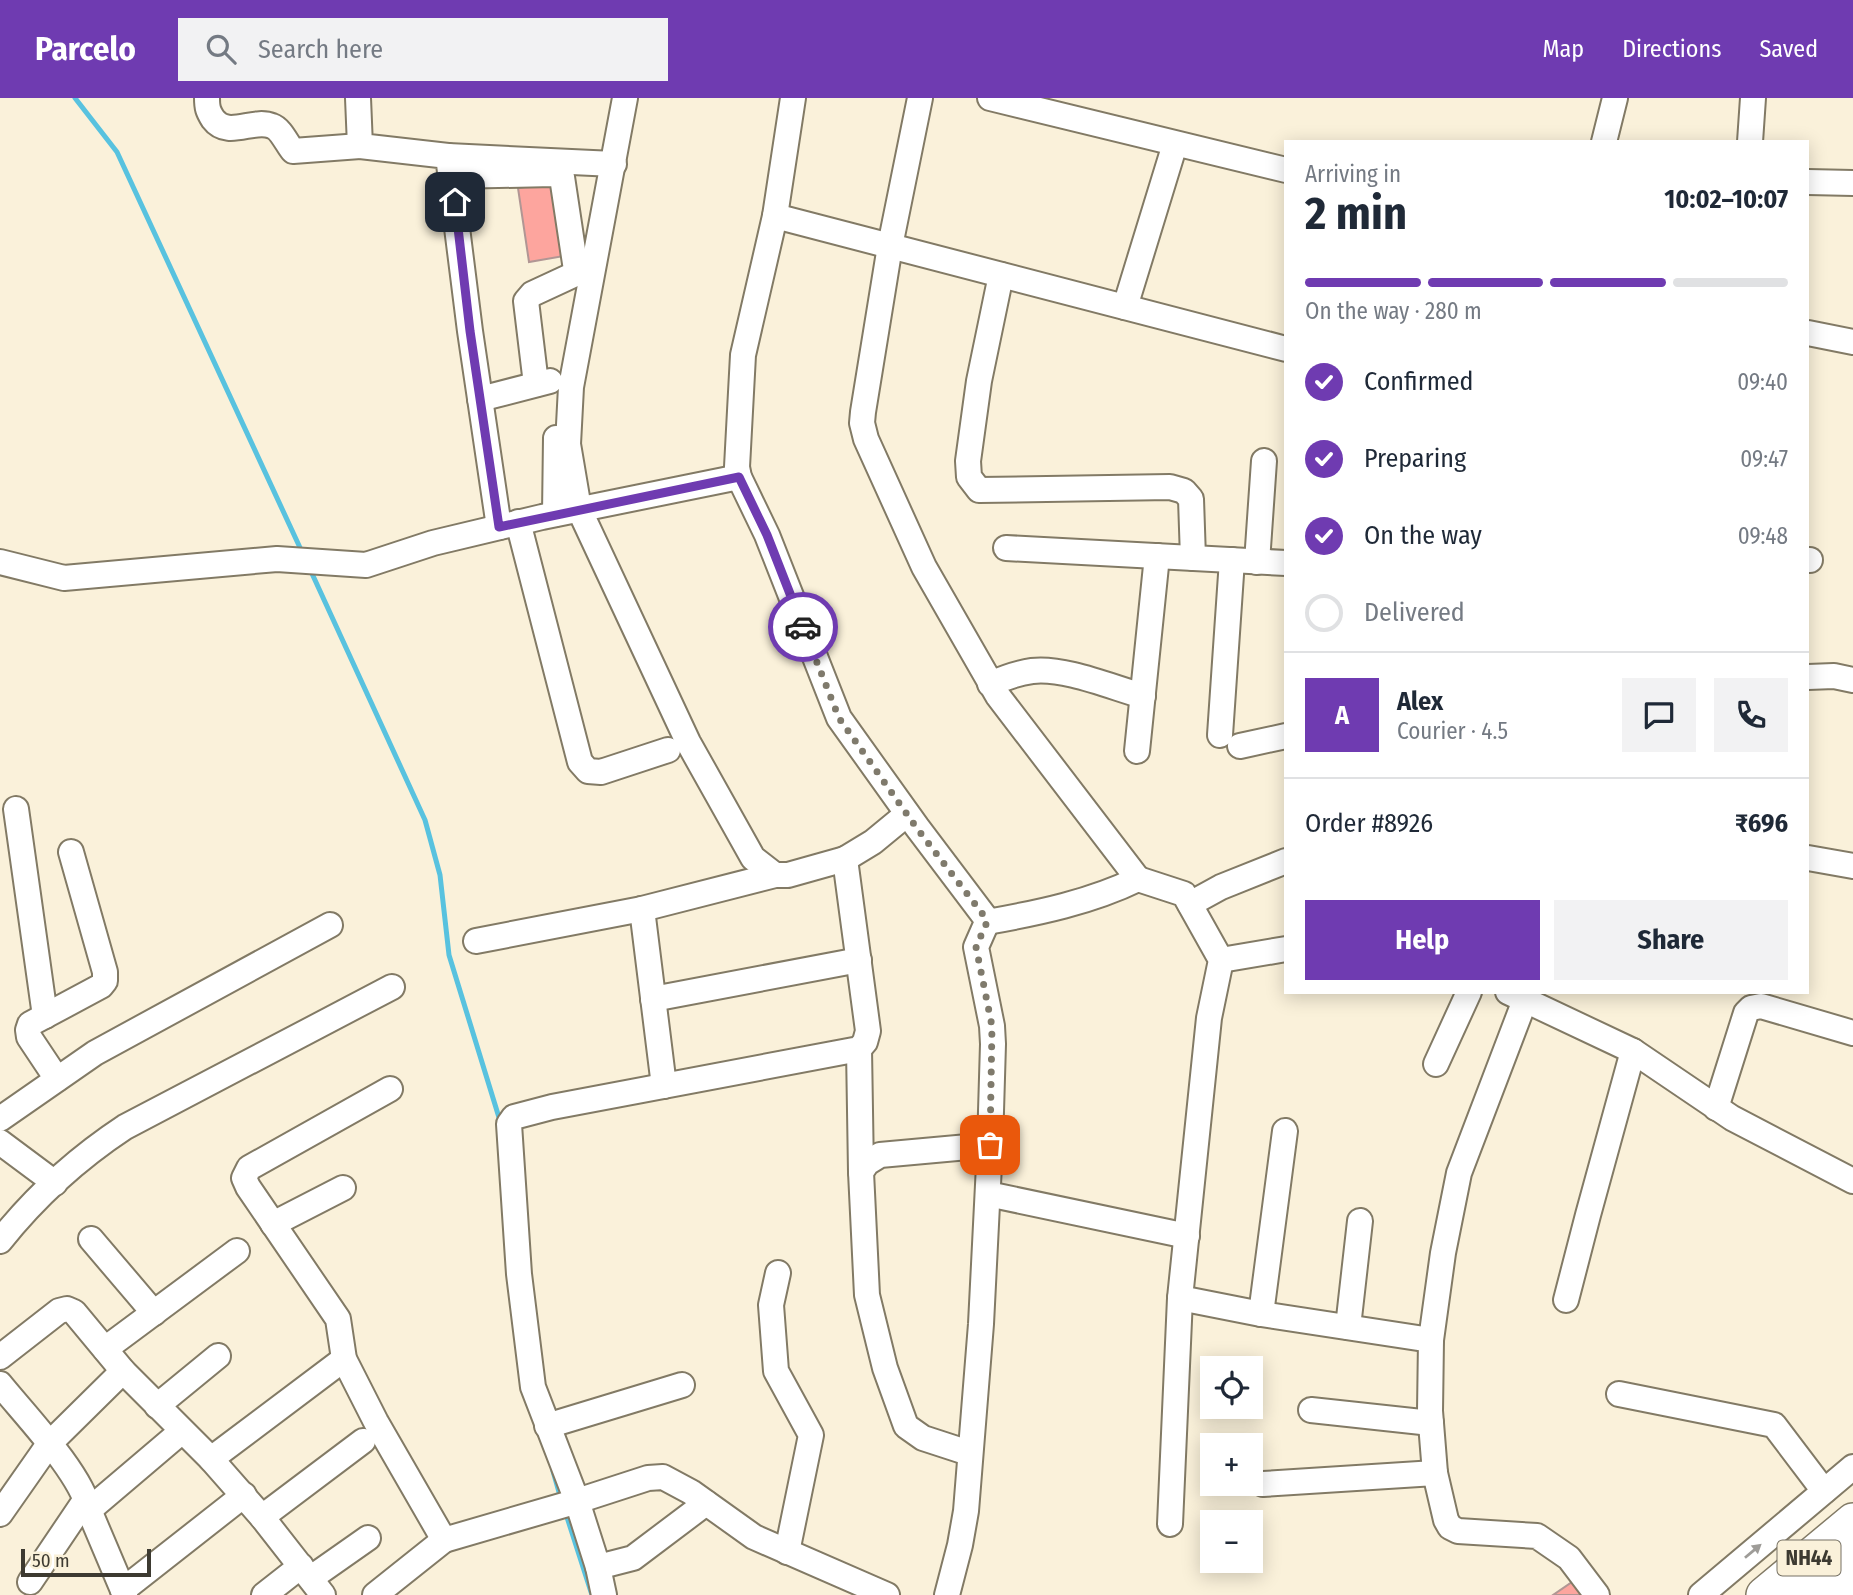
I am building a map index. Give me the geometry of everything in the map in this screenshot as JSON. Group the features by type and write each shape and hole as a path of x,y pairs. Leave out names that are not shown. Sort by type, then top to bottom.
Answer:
{"highway":[{"name":"NH44","path":"1764,1595 1853,1521"},
{"name":"NH44","path":"1808,1595 1853,1556"}],"street":[{"path":"207,98 207,109 216,123 224,128 267,124 275,127 293,151 360,146 450,166 554,174 562,177 576,270 573,275 532,294 526,301 536,384"},
{"path":"358,98 360,146"},
{"path":"567,511 571,387 625,98"},
{"path":"793,98 775,216 743,355 737,467 739,477 767,535 839,718 987,922 976,947 992,1026 990,1145 981,1324 966,1511 947,1595"},
{"path":"920,98 890,246 863,412 862,423 866,439 924,568 990,684 1138,879 1184,894 1221,960 1209,1018 1180,1298 1170,1524"},
{"path":"990,98 1284,170"},
{"path":"1604,140 1615,98"},
{"path":"1747,100 1750,140"},
{"path":"1125,307 1175,144"},
{"path":"450,166 614,164"},
{"path":"450,166 480,399 509,525 580,762 588,771 601,772 668,750"},
{"path":"1809,182 1853,183"},
{"path":"775,216 1284,348"},
{"path":"1001,275 979,381 968,461 969,478 974,486 979,490 1170,487 1184,491 1191,499 1193,558"},
{"path":"1809,333 1853,342"},
{"path":"480,399 551,380 557,386 567,511 688,743 753,858 775,875"},
{"path":"1257,562 1264,461"},
{"path":"0,562 64,578 277,559 366,565 433,543 567,511 739,477"},
{"path":"1006,548 1284,563"},
{"path":"1137,751 1157,556"},
{"path":"1232,560 1230,740 1284,736"},
{"path":"990,684 1034,670 1060,673 1143,695"},
{"path":"1809,677 1833,676 1853,680"},
{"path":"16,809 45,1016"},
{"path":"476,941 642,909 845,859 873,842 907,814"},
{"path":"57,1079 29,1037 30,1024 101,986 105,981 105,972 71,852"},
{"path":"1809,858 1853,866"},
{"path":"604,1595 598,1567 533,1387 519,1274 511,1120 552,1107 859,1049 865,1042 868,1031 845,859"},
{"path":"1190,904 1221,887 1284,861"},
{"path":"987,922 1028,915 1110,893 1138,879"},
{"path":"642,909 664,1086"},
{"path":"0,1119 95,1053 330,925"},
{"path":"1221,960 1284,949"},
{"path":"653,999 859,960"},
{"path":"0,1241 36,1200 96,1146 135,1121 392,986"},
{"path":"1436,1064 1468,994"},
{"path":"1597,1595 1569,1559 1537,1536 1458,1531 1450,1527 1435,1473 1431,1423 1431,1340 1443,1253 1459,1173 1516,996 1633,1051 1716,1108 1853,1181"},
{"path":"1716,1108 1746,1013 1751,1008 1761,1006 1853,1033"},
{"path":"859,1049 867,1295 885,1368 906,1426 923,1438 970,1453"},
{"path":"1566,1300 1633,1051"},
{"path":"390,1089 248,1168 244,1178 338,1319 344,1359 376,1422 444,1540"},
{"path":"1261,1314 1285,1131"},
{"path":"0,1142 55,1183"},
{"path":"861,1172 867,1163 880,1155 990,1145"},
{"path":"273,1224 343,1188"},
{"path":"988,1194 1187,1236"},
{"path":"1348,1327 1360,1221"},
{"path":"91,1239 154,1313"},
{"path":"105,1349 237,1251"},
{"path":"778,1273 771,1305 776,1371 811,1436 787,1552"},
{"path":"1180,1298 1261,1314 1431,1340"},
{"path":"0,1357 59,1311 67,1309 74,1312 122,1371 244,1495 312,1580"},
{"path":"158,1406 218,1356"},
{"path":"211,1459 344,1359"},
{"path":"0,1514 49,1444 122,1371"},
{"path":"0,1384 49,1444 88,1505 124,1593 244,1495"},
{"path":"547,1426 682,1385"},
{"path":"1619,1394 1774,1425 1824,1491"},
{"path":"1311,1410 1431,1423"},
{"path":"30,1581 88,1505 182,1431"},
{"path":"262,1517 363,1441"},
{"path":"1701,1595 1853,1467"},
{"path":"1264,1484 1435,1473"},
{"path":"376,1595 444,1540 648,1478 663,1478 706,1503 754,1537 887,1595"},
{"path":"598,1567 633,1558 706,1503"},
{"path":"264,1595 312,1580 368,1538"},
{"path":"1844,1595 1853,1588"}],"building":[{"path":"553,183 564,256 529,262 518,188"},
{"path":"1575,1580 1585,1595 1553,1595"}],"waterway":[{"path":"75,98 117,152 302,552"},
{"path":"309,567 425,820 440,875 449,955 501,1124"},
{"path":"553,1471 561,1499"},
{"path":"565,1511 592,1595"}],"way so far":[{"path":"803,627 839,718 987,922 978,941 976,953 992,1026 990,1145"}],"route":[{"path":"455,202 470,331 499,527 739,477 767,535 803,627"}]}
